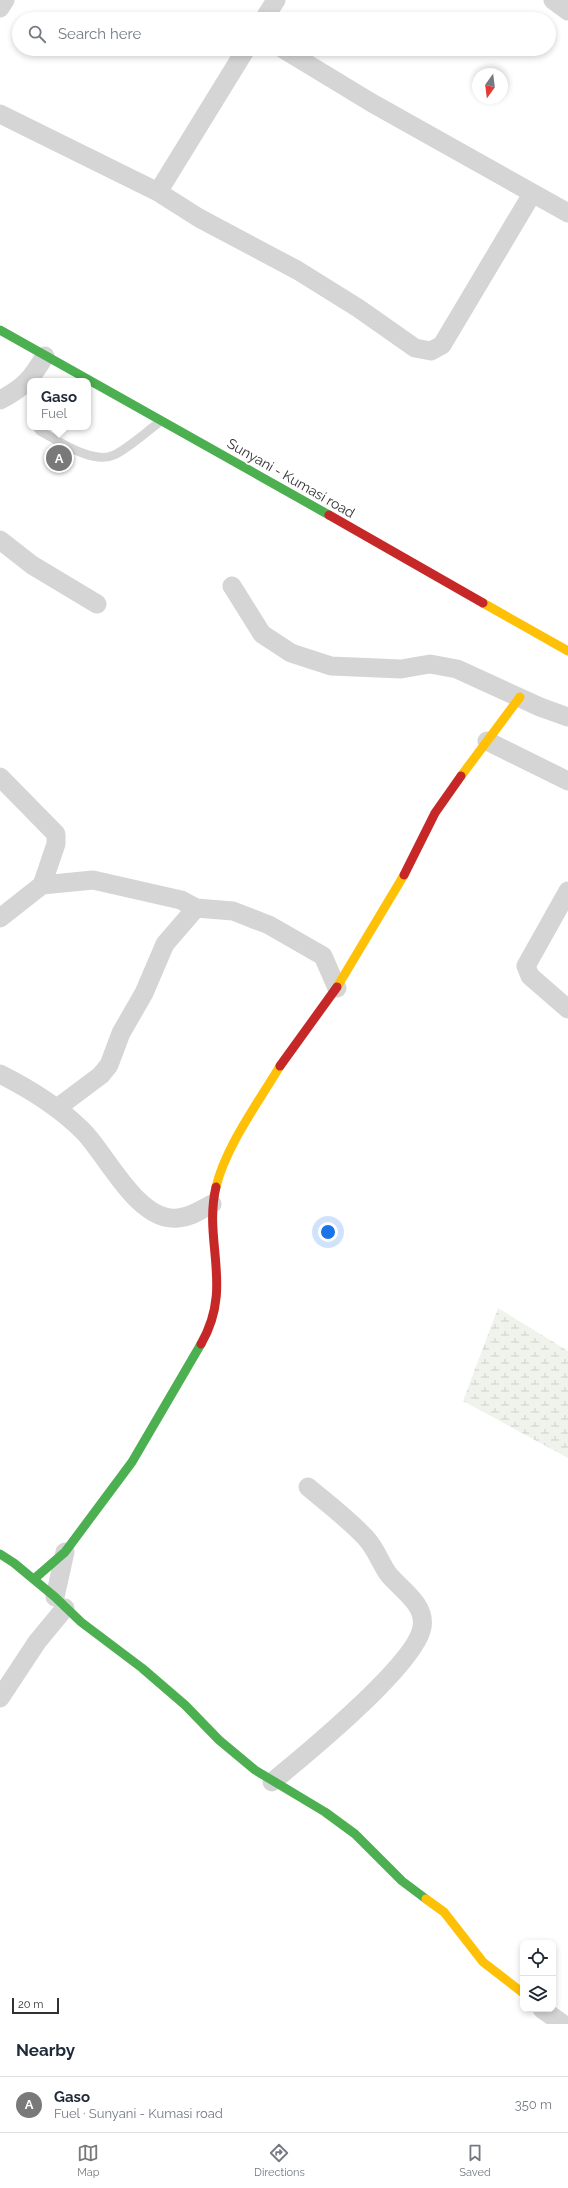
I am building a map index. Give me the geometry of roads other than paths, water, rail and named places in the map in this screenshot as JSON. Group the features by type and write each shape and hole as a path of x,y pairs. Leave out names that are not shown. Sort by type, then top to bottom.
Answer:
{"street":[{"path":"0,8 5,0"},
{"path":"268,12 276,0"},
{"path":"552,0 568,11"},
{"path":"158,192 242,56"},
{"path":"295,56 372,103 568,213"},
{"path":"0,114 158,192 199,218 297,270 358,308 415,348 431,351 442,345 532,194"},
{"name":"Sunyani - Kumasi road","path":"0,330 86,378"},
{"path":"32,378 46,356"},
{"name":"Sunyani - Kumasi road","path":"91,381 568,651"},
{"path":"0,400 16,392 27,383"},
{"path":"0,540 32,565 98,604"},
{"path":"232,586 262,634 291,653 332,666 401,669 430,664 457,668 568,717"},
{"path":"34,1579 65,1552 132,1462 204,1340 215,1310 218,1283 212,1204 219,1174 237,1138 284,1059 337,988 401,880 436,813 520,697"},
{"path":"487,741 568,781"},
{"path":"0,777 56,834 56,844 42,885"},
{"path":"0,918 42,885 93,880 181,900 196,908 233,911 269,925 323,956 337,988"},
{"path":"568,891 526,966 530,976 568,1009"},
{"path":"57,1108 101,1075 109,1064 121,1033 144,993 165,944 196,908"},
{"path":"0,1074 57,1108 93,1143 129,1191 148,1209 164,1216 177,1218 188,1216 212,1204"},
{"path":"272,1782 332,1732 392,1672 416,1642 422,1627 422,1615 417,1605 388,1574 366,1537 308,1487"},
{"path":"0,1698 60,1602 65,1552"},
{"path":"0,1554 34,1579 60,1602 142,1668 184,1705 219,1740 255,1770 272,1782 325,1812 355,1834 402,1881 444,1912 483,1962 520,1991"},
{"path":"546,2012 563,2024"}],"lane":[{"path":"39,430 72,448 100,458 114,455 162,420"}],"place":[{"name":"Gaso","path":"59,458"}]}
